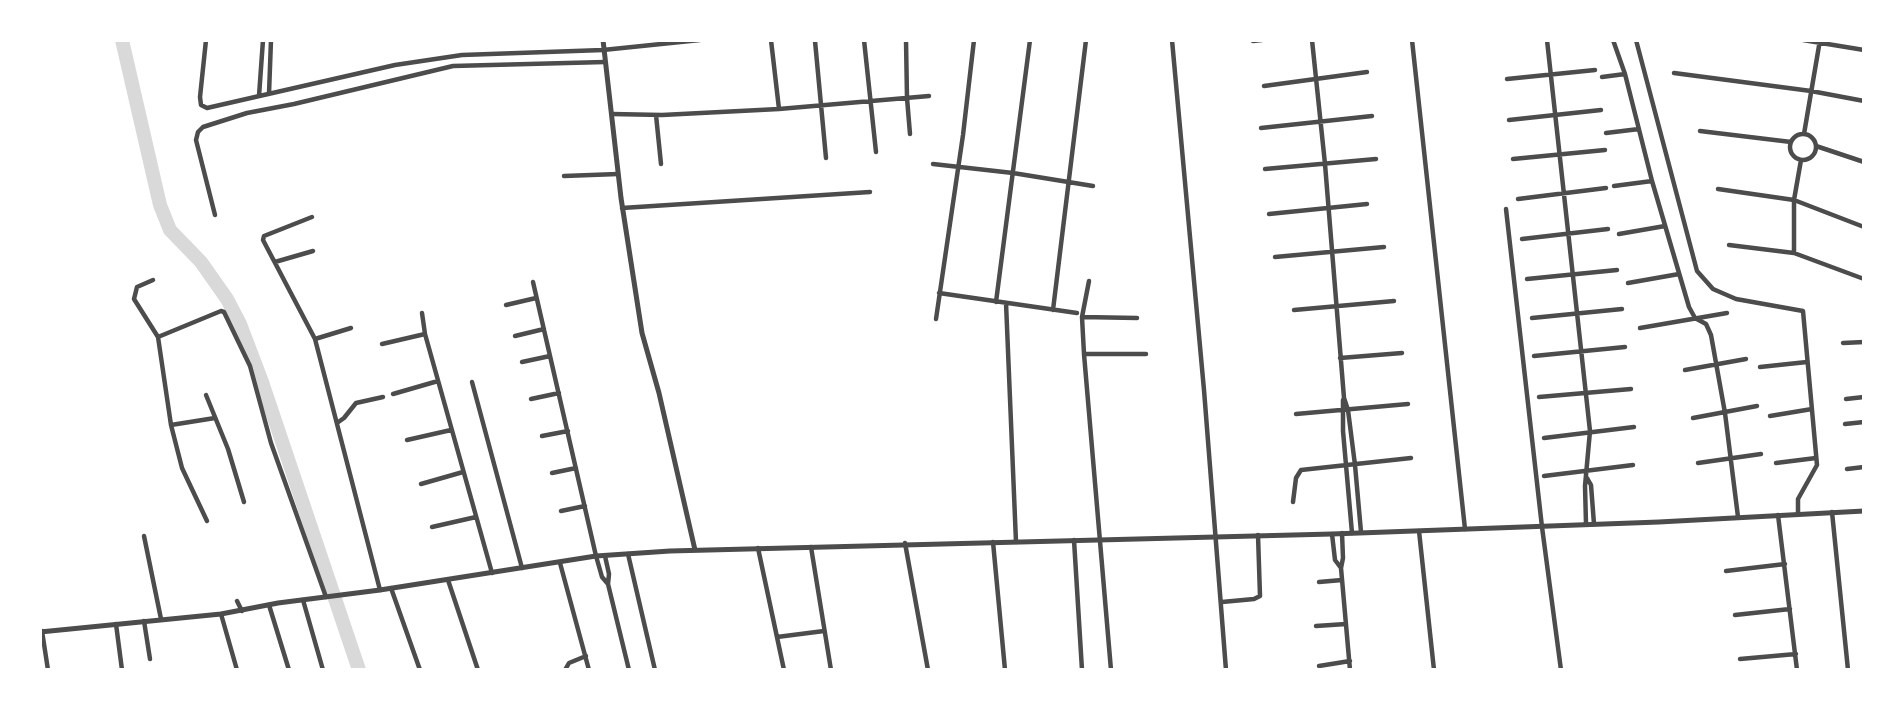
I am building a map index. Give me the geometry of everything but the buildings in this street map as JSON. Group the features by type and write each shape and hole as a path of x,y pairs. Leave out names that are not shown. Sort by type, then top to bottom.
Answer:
{"street":[{"path":"206,40 200,97 201,105 207,108 395,65 462,55 603,50 700,40"},
{"path":"259,96 263,40"},
{"path":"268,94 271,40"},
{"path":"603,40 622,208 642,333 659,393 694,550"},
{"path":"771,40 779,109"},
{"path":"864,40 876,152"},
{"path":"906,40 910,134"},
{"path":"936,319 974,40"},
{"path":"996,302 1030,40"},
{"path":"1053,309 1086,40"},
{"path":"1172,40 1226,669"},
{"path":"1252,41 1262,40"},
{"path":"1312,40 1325,164 1353,532"},
{"path":"1412,40 1465,529"},
{"path":"1547,40 1590,431 1585,486 1586,525"},
{"path":"1613,40 1625,74 1652,181 1679,274 1695,318 1706,324 1711,335 1725,413 1738,517"},
{"path":"1636,40 1697,271 1713,289 1736,299 1803,311 1817,465 1798,499 1798,514"},
{"path":"1803,40 1863,50"},
{"path":"815,41 826,158"},
{"path":"1804,134 1820,42"},
{"path":"215,215 196,140 198,132 203,127 247,113 453,66 605,62"},
{"path":"1506,79 1595,70"},
{"path":"1264,86 1367,72"},
{"path":"1674,73 1811,91 1863,101"},
{"path":"1602,76 1625,74"},
{"path":"612,114 656,115 779,109 929,96"},
{"path":"1509,120 1601,110"},
{"path":"656,115 661,164"},
{"path":"1261,128 1372,116"},
{"path":"1606,133 1639,129"},
{"path":"1700,131 1791,142"},
{"path":"1804,134 1814,139 1816,146 1814,155 1801,160 1791,152 1791,142 1794,138 1804,134"},
{"path":"1816,146 1863,162"},
{"path":"1513,159 1605,150"},
{"path":"1265,169 1376,159"},
{"path":"1794,253 1794,200 1801,160"},
{"path":"933,164 1013,173 1094,186"},
{"path":"564,176 618,174"},
{"path":"1614,186 1652,181"},
{"path":"1518,199 1606,188"},
{"path":"1718,189 1794,200 1863,227"},
{"path":"622,208 870,192"},
{"path":"1269,214 1366,204"},
{"path":"1506,209 1560,669"},
{"path":"312,217 264,236 263,240 315,339 380,590"},
{"path":"1619,234 1665,226"},
{"path":"1522,239 1608,229"},
{"path":"1729,245 1794,253 1863,279"},
{"path":"1275,256 1384,247"},
{"path":"275,262 313,250"},
{"path":"1527,279 1617,270"},
{"path":"1628,283 1679,274"},
{"path":"153,280 137,287 134,298 158,337 171,425 182,468 207,521"},
{"path":"1089,281 1082,317 1084,354 1111,669"},
{"path":"532,282 596,556 602,577 608,584"},
{"path":"939,293 1077,313"},
{"path":"506,305 536,298"},
{"path":"1294,310 1394,301"},
{"path":"1006,303 1016,542"},
{"path":"1532,318 1622,309"},
{"path":"158,337 221,311 224,312 250,366 272,442 327,597"},
{"path":"422,313 425,334 492,573"},
{"path":"1640,328 1727,313"},
{"path":"1082,317 1137,318"},
{"path":"315,339 351,328"},
{"path":"515,336 544,329"},
{"path":"381,344 425,334"},
{"path":"1843,343 1863,342"},
{"path":"1534,356 1625,347"},
{"path":"1340,358 1402,353"},
{"path":"1084,354 1146,354"},
{"path":"522,362 550,356"},
{"path":"1684,370 1746,359"},
{"path":"1760,367 1807,362"},
{"path":"393,394 438,381"},
{"path":"472,382 522,568"},
{"path":"1539,398 1630,389"},
{"path":"531,399 559,393"},
{"path":"206,395 228,449 244,502"},
{"path":"337,423 356,403 383,397"},
{"path":"1846,399 1863,398"},
{"path":"1296,414 1408,404"},
{"path":"1693,418 1757,406"},
{"path":"1770,416 1812,409"},
{"path":"1345,410 1355,465 1361,532"},
{"path":"171,425 215,418"},
{"path":"1845,423 1863,422"},
{"path":"1544,438 1590,431 1634,428"},
{"path":"407,440 451,430"},
{"path":"542,436 568,431"},
{"path":"1698,463 1761,454"},
{"path":"1293,502 1296,478 1301,470 1411,458"},
{"path":"1776,463 1816,459"},
{"path":"1544,476 1633,465"},
{"path":"1847,469 1863,467"},
{"path":"552,473 576,468"},
{"path":"421,483 463,472"},
{"path":"1587,478 1591,485 1594,524"},
{"path":"561,511 585,506"},
{"path":"48,669 41,632 221,614 596,556 694,550 905,543 1216,538 1542,527 1863,511"},
{"path":"1832,513 1848,669"},
{"path":"1778,515 1797,669"},
{"path":"432,527 476,517"},
{"path":"1419,531 1434,669"},
{"path":"1342,533 1341,568 1350,669"},
{"path":"1332,534 1335,560 1341,568"},
{"path":"1221,602 1257,599 1260,596 1258,535"},
{"path":"144,536 161,619"},
{"path":"1074,540 1082,669"},
{"path":"993,542 1005,669"},
{"path":"905,543 928,669"},
{"path":"811,547 831,669"},
{"path":"758,549 784,669"},
{"path":"628,554 655,669"},
{"path":"604,556 609,574 608,584 629,669"},
{"path":"560,563 589,669"},
{"path":"1726,571 1785,564"},
{"path":"448,580 478,669"},
{"path":"1319,582 1342,580"},
{"path":"391,588 420,669"},
{"path":"303,600 323,669"},
{"path":"237,601 242,611"},
{"path":"269,605 289,669"},
{"path":"1735,615 1790,609"},
{"path":"221,614 237,669"},
{"path":"144,621 150,659"},
{"path":"116,624 122,669"},
{"path":"1316,626 1346,624"},
{"path":"777,637 824,631"},
{"path":"1740,659 1796,654"},
{"path":"565,669 569,663 586,656"},
{"path":"1319,666 1350,661"}],"waterway":[{"path":"122,40 160,205 170,230 201,262 227,299 240,324 262,382 359,670"}]}
